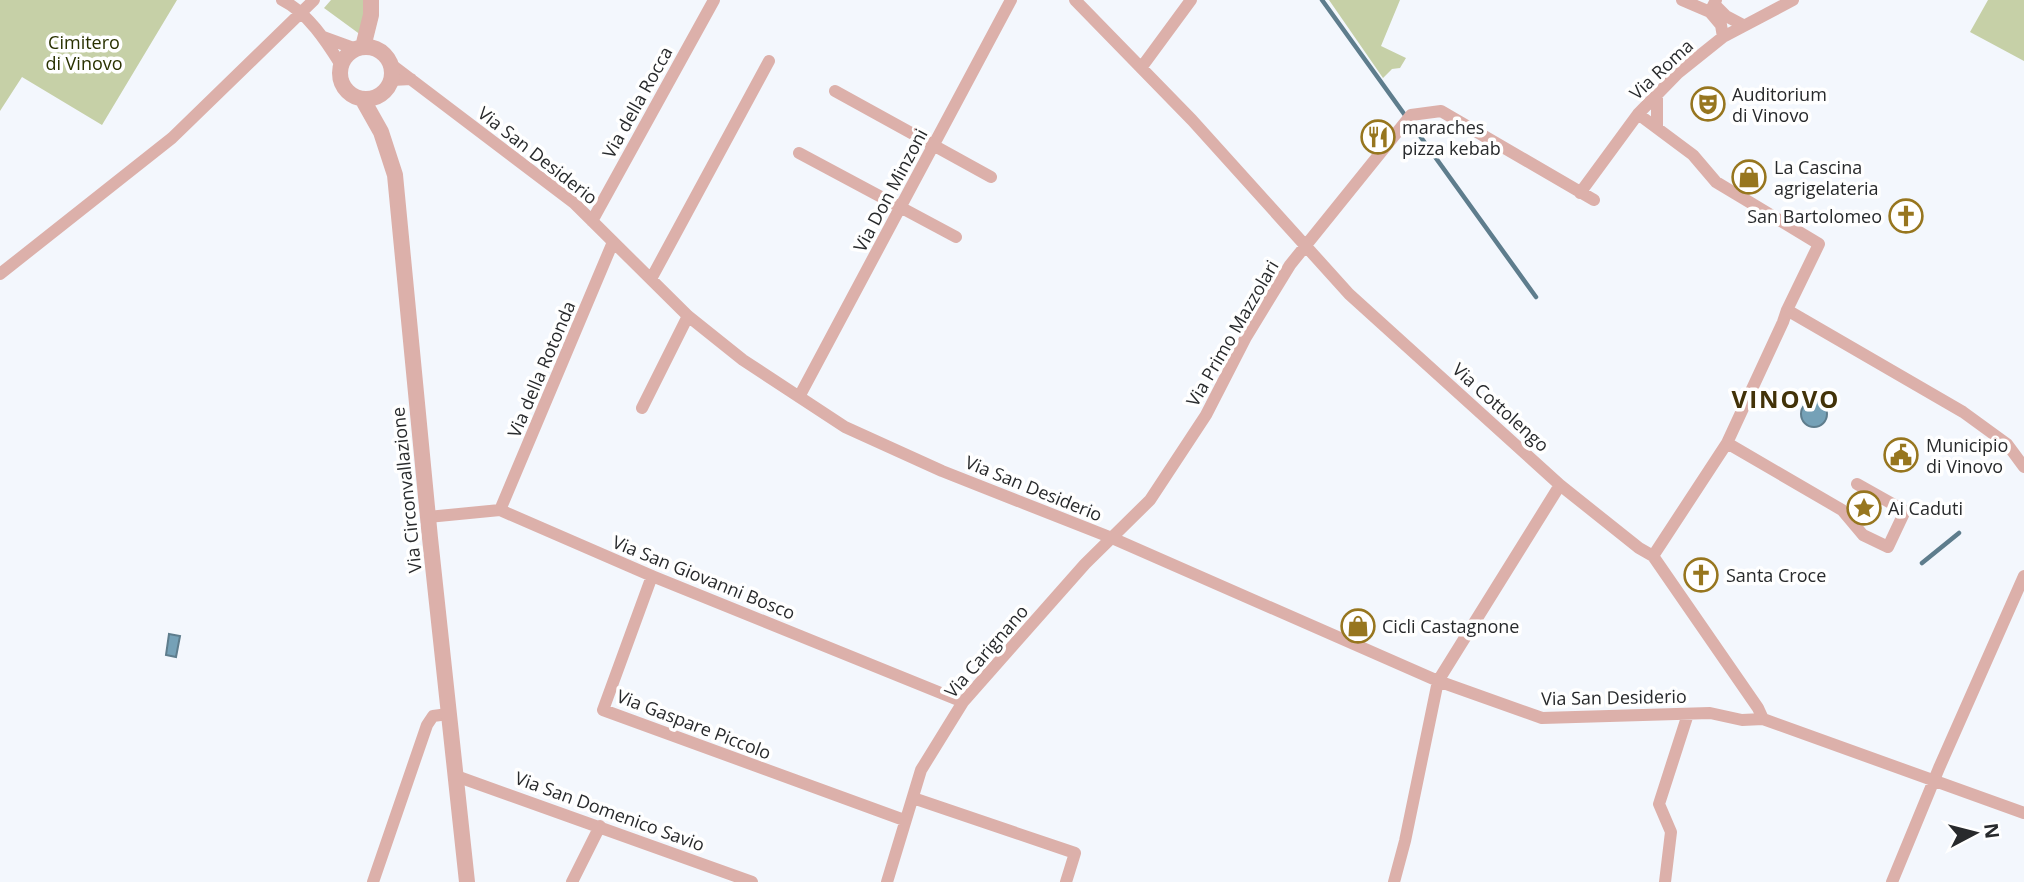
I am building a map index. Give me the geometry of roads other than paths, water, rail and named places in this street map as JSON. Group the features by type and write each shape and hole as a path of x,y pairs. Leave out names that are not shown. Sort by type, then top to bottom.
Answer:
{"street":[{"path":"282,0 302,14 323,36 341,65"},
{"path":"0,274 172,138 314,0"},
{"name":"Via della Rocca","path":"592,221 714,0"},
{"name":"Via Don Minzoni","path":"799,397 1011,0"},
{"name":"Via Cottolengo","path":"1075,0 1192,120 1253,190 1297,233 1305,246 1349,294 1560,485 1639,548 1653,556 1763,719"},
{"path":"1141,68 1192,0"},
{"path":"1682,0 1713,5 1743,25"},
{"name":"Via Roma","path":"1580,193 1638,114 1678,73 1723,37 1793,0"},
{"path":"1713,5 1723,37"},
{"path":"365,48 371,7"},
{"path":"323,36 384,53 392,73 389,87 371,98 356,98 344,88 341,65 344,58 365,48"},
{"path":"650,279 769,61"},
{"name":"Via San Desiderio","path":"392,73 411,79 574,203 688,316 743,360 845,427 942,471 1112,538 1438,681 1542,718 1710,713 1742,720 1763,719"},
{"path":"835,91 991,177"},
{"path":"1657,96 1657,128"},
{"name":"Via Circonvallazione","path":"371,98 395,175 467,882"},
{"name":"Via Primo Mazzolari","path":"1112,538 1150,500 1206,415 1245,337 1290,265 1409,118 1441,111 1580,193"},
{"path":"1638,114 1693,155 1716,182 1819,244 1727,443 1653,556"},
{"path":"799,153 956,237"},
{"path":"1580,193 1594,200"},
{"name":"Via della Rotonda","path":"500,510 613,242"},
{"path":"1787,310 1963,412 2007,444 2024,467"},
{"path":"642,408 688,316"},
{"path":"1727,443 1842,510 1863,535 1888,547 1905,511 1857,484"},
{"path":"1394,882 1438,681 1560,485"},
{"name":"Via San Giovanni Bosco","path":"428,517 500,510 652,576 963,702"},
{"name":"Via Carignano","path":"887,882 921,770 963,702 1085,564 1112,538"},
{"name":"Via Gaspare Piccolo","path":"652,576 603,710 904,820"},
{"path":"1892,882 2024,576"},
{"path":"373,882 427,725 433,716 448,713"},
{"path":"1665,882 1671,832 1658,804 1688,713"},
{"path":"1763,719 2024,813"},
{"name":"Via San Domenico Savio","path":"456,776 752,882"},
{"path":"913,798 1075,853 1066,882"},
{"path":"572,882 600,827"}],"water":[{"path":"1814,401 1823,405 1827,414 1823,423 1814,427 1805,423 1801,414 1805,405"},
{"path":"169,634 180,636 176,657 166,655"}],"waterway":[{"path":"1322,0 1536,297"},
{"path":"1922,563 1959,533"}],"place":[{"name":"Auditorium di Vinovo","path":"1708,104"},
{"name":"maraches pizza kebab","path":"1378,137"},
{"name":"La Cascina agrigelateria","path":"1749,177"},
{"name":"San Bartolomeo","path":"1906,216"},
{"name":"Municipio di Vinovo","path":"1901,455"},
{"name":"Ai Caduti","path":"1864,508"},
{"name":"Santa Croce","path":"1701,575"},
{"name":"Cicli Castagnone","path":"1358,626"}],"district":[{"name":"VINOVO","path":"1786,398"}],"park label":[{"name":"Cimitero di Vinovo","path":"84,52"}]}
